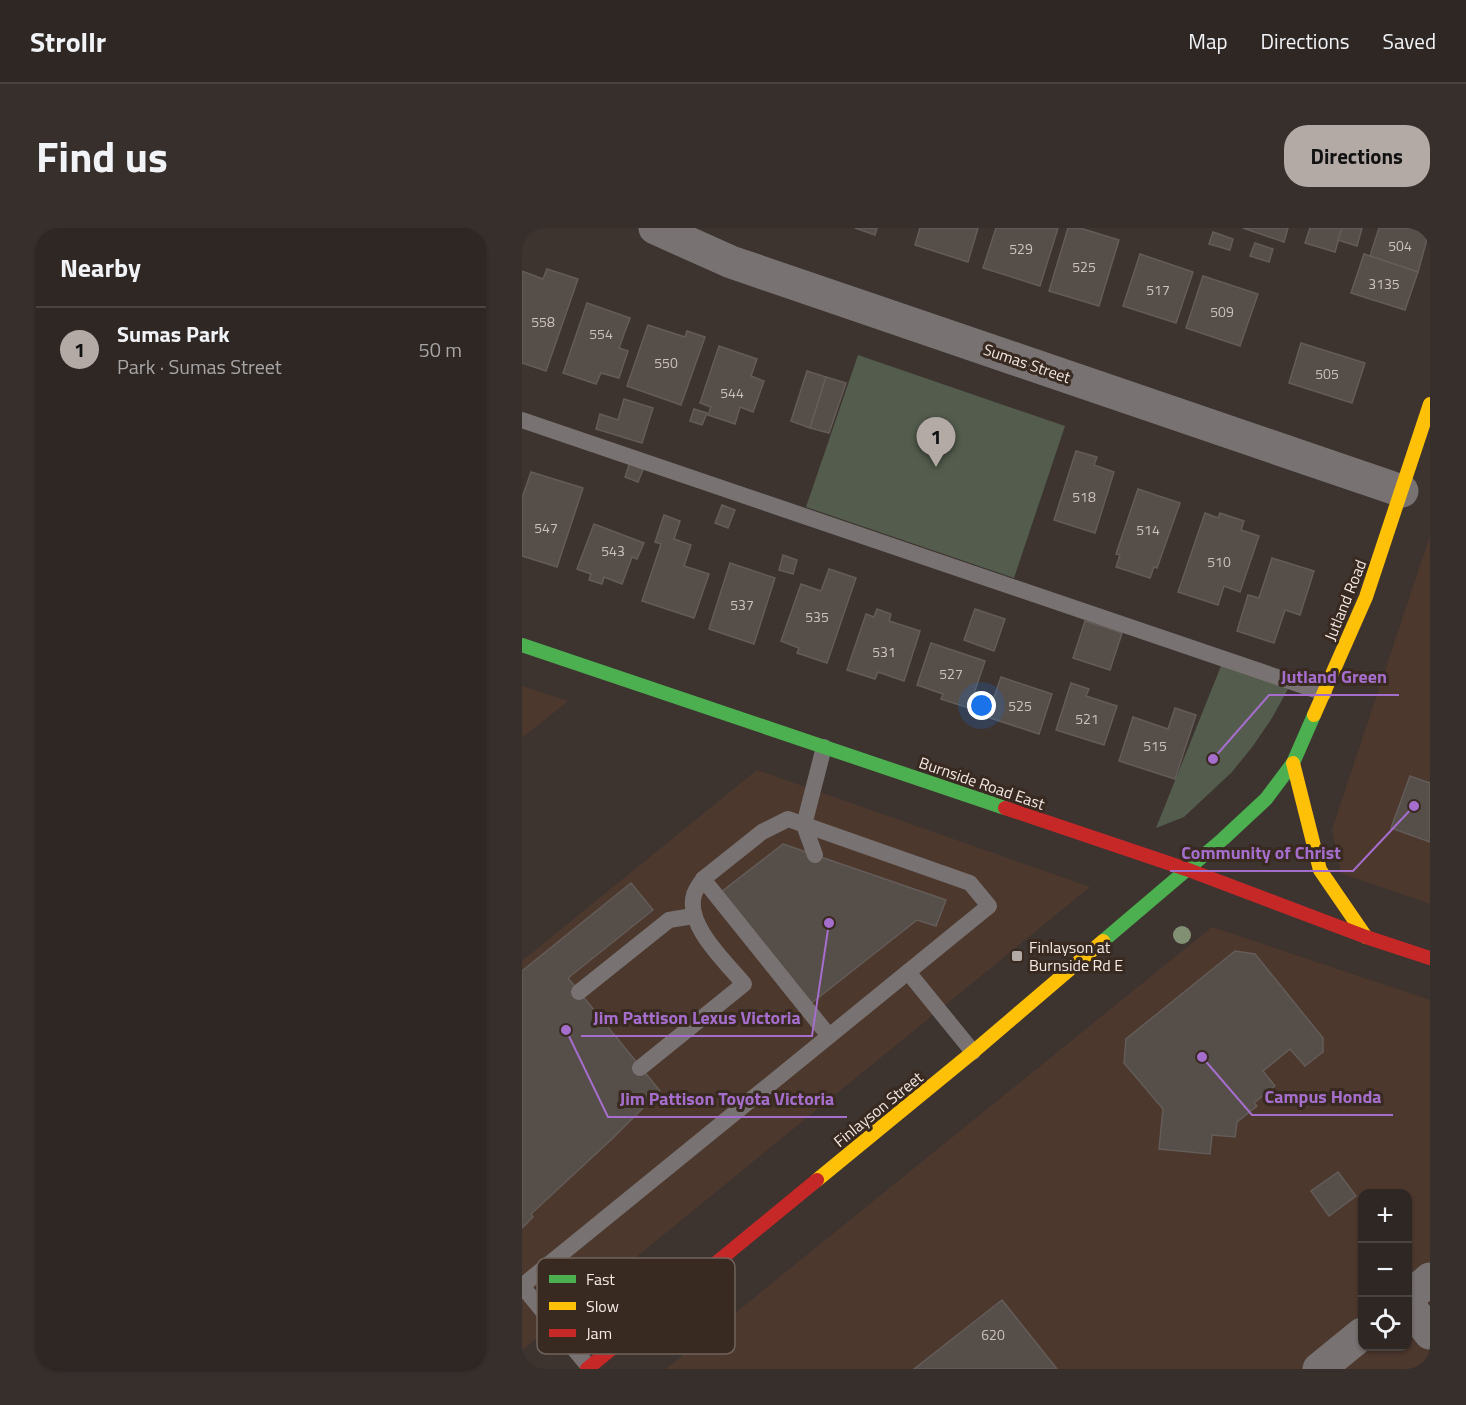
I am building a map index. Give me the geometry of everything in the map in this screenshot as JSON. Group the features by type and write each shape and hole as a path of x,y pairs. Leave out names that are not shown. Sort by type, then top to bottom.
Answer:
{"main road":[{"name":"Jutland Road","path":"1186,869 1266,799 1293,763 1366,597 1430,404"},
{"name":"Burnside Road East","path":"522,645 1186,869 1366,937 1430,958"},
{"path":"1293,763 1320,870 1366,937"},
{"name":"Finlayson Street","path":"722,1258 973,1052 1186,869"},
{"name":"Finlayson Street","path":"588,1368 605,1354"}],"street":[{"name":"Sumas Street","path":"655,228 731,262 1402,491"},
{"path":"1408,1297 1430,1280"},
{"path":"1412,1311 1430,1333"},
{"path":"1319,1369 1358,1337"}],"lane":[{"path":"522,420 1324,693"},
{"path":"815,855 804,825 824,747"},
{"path":"556,1258 989,906 970,883 788,819 762,832 703,879 694,895 693,916 700,931 744,984 640,1068"},
{"path":"703,879 829,1036"},
{"path":"579,992 669,920 693,916"},
{"path":"908,972 973,1052"},
{"path":"537,1274 522,1286 537,1305"},
{"path":"577,1354 588,1368"}],"shaded area":[{"path":"1430,536 1430,904 1341,873 1332,830"},
{"path":"522,686 568,701 522,738"},
{"path":"757,770 1090,887 635,1258 537,1258 537,1338 522,1350 522,961"},
{"path":"1212,927 1430,1000 1430,1369 666,1369 685,1354 735,1354 735,1313"}],"green space":[{"path":"858,355 1065,426 1014,578 806,507"},
{"path":"1221,666 1288,689 1272,718 1232,772 1184,817 1156,828"}],"building":[{"path":"855,228 877,228 875,235"},
{"path":"920,228 978,228 968,262 915,245"},
{"path":"996,228 1058,228 1040,286 983,268"},
{"path":"1068,228 1080,228 1119,240 1099,306 1049,291"},
{"path":"1243,228 1288,228 1284,242"},
{"path":"1310,228 1342,228 1335,252 1305,243"},
{"path":"1342,228 1362,228 1357,246 1338,240"},
{"path":"1379,228 1430,228 1418,272 1370,256"},
{"path":"1213,232 1233,239 1230,250 1209,244"},
{"path":"1255,243 1273,249 1269,262 1250,256"},
{"path":"1140,254 1193,272 1176,323 1123,306"},
{"path":"1364,254 1418,272 1405,310 1351,293"},
{"path":"547,269 578,279 546,371 522,363 522,271 543,279"},
{"path":"1203,276 1258,294 1240,346 1186,328"},
{"path":"587,303 630,318 619,348 628,351 619,378 601,373 596,384 563,373"},
{"path":"648,325 685,337 687,331 705,337 681,405 627,386"},
{"path":"1301,343 1365,363 1352,403 1289,383"},
{"path":"719,346 757,359 751,376 764,381 753,412 740,407 735,424 708,415 711,407 700,403"},
{"path":"807,371 826,377 810,428 791,421"},
{"path":"826,377 846,383 829,433 810,428"},
{"path":"624,399 653,408 642,443 596,429 600,414 618,420"},
{"path":"694,409 707,413 702,425 690,421"},
{"path":"1076,451 1097,457 1094,465 1114,472 1095,533 1054,520"},
{"path":"630,462 644,467 638,482 625,477"},
{"path":"531,472 583,488 557,567 522,556 522,498"},
{"path":"1138,489 1180,503 1157,568 1154,567 1150,578 1116,567 1120,555 1116,554"},
{"path":"722,505 735,510 728,528 715,523"},
{"path":"1205,513 1218,518 1220,513 1244,521 1241,530 1259,536 1240,592 1224,586 1218,605 1178,592"},
{"path":"664,515 680,521 674,539 691,545 684,566 709,574 694,618 642,601 661,544 655,542"},
{"path":"594,524 644,543 637,559 632,557 622,584 604,577 602,584 589,580 591,574 577,569"},
{"path":"783,555 797,560 793,574 779,570"},
{"path":"1272,558 1314,571 1300,615 1285,610 1274,643 1237,631 1248,595 1259,598"},
{"path":"730,563 775,578 754,644 709,629"},
{"path":"829,569 856,578 827,663 797,653 799,648 781,641 801,584 821,591"},
{"path":"877,609 891,614 889,621 920,631 904,681 878,672 875,679 847,670 866,614 874,617"},
{"path":"975,609 1005,619 994,651 964,640"},
{"path":"1085,621 1122,633 1110,670 1073,658"},
{"path":"931,643 985,661 969,708 941,699 943,694 917,685"},
{"path":"1001,677 1052,694 1039,734 987,717"},
{"path":"1071,683 1089,689 1086,696 1117,706 1104,745 1056,730"},
{"path":"1175,708 1196,715 1175,779 1119,761 1133,717 1168,729"},
{"path":"1410,776 1430,783 1430,842 1391,828"},
{"path":"783,844 946,900 936,926 917,920 809,1005 720,893"},
{"path":"631,883 653,910 568,978 660,1091 531,1214 533,1217 522,1228 522,971"},
{"path":"1235,951 1255,954 1323,1038 1323,1052 1305,1066 1290,1049 1263,1071 1275,1086 1254,1103 1257,1106 1237,1122 1235,1137 1212,1135 1210,1154 1159,1149 1163,1109 1124,1063 1126,1039"},
{"path":"1338,1172 1356,1196 1329,1216 1311,1191"},
{"path":"1002,1300 1057,1369 914,1369"}],"traffic: fast":[{"path":"522,645 1005,808"},
{"path":"1103,941 1223,839 1266,799 1293,763 1314,715"}],"traffic: slow":[{"path":"1314,715 1366,597 1430,404"},
{"path":"1293,763 1320,870 1366,937"},
{"path":"817,1180 973,1052 1103,941"}],"traffic: jam":[{"path":"1005,808 1186,869 1366,937 1430,958"},
{"path":"722,1258 817,1180"},
{"path":"587,1369 605,1354"}],"place":[{"name":"Sumas Park","path":"936,467"},
{"name":"Jutland Green","path":"1213,759"},
{"name":"Community of Christ","path":"1414,806"},
{"name":"Jim Pattison Lexus Victoria","path":"829,923"},
{"name":"Finlayson at Burnside Rd E","path":"1017,956"},
{"name":"Jim Pattison Toyota Victoria","path":"566,1030"},
{"name":"Campus Honda","path":"1202,1057"}]}
